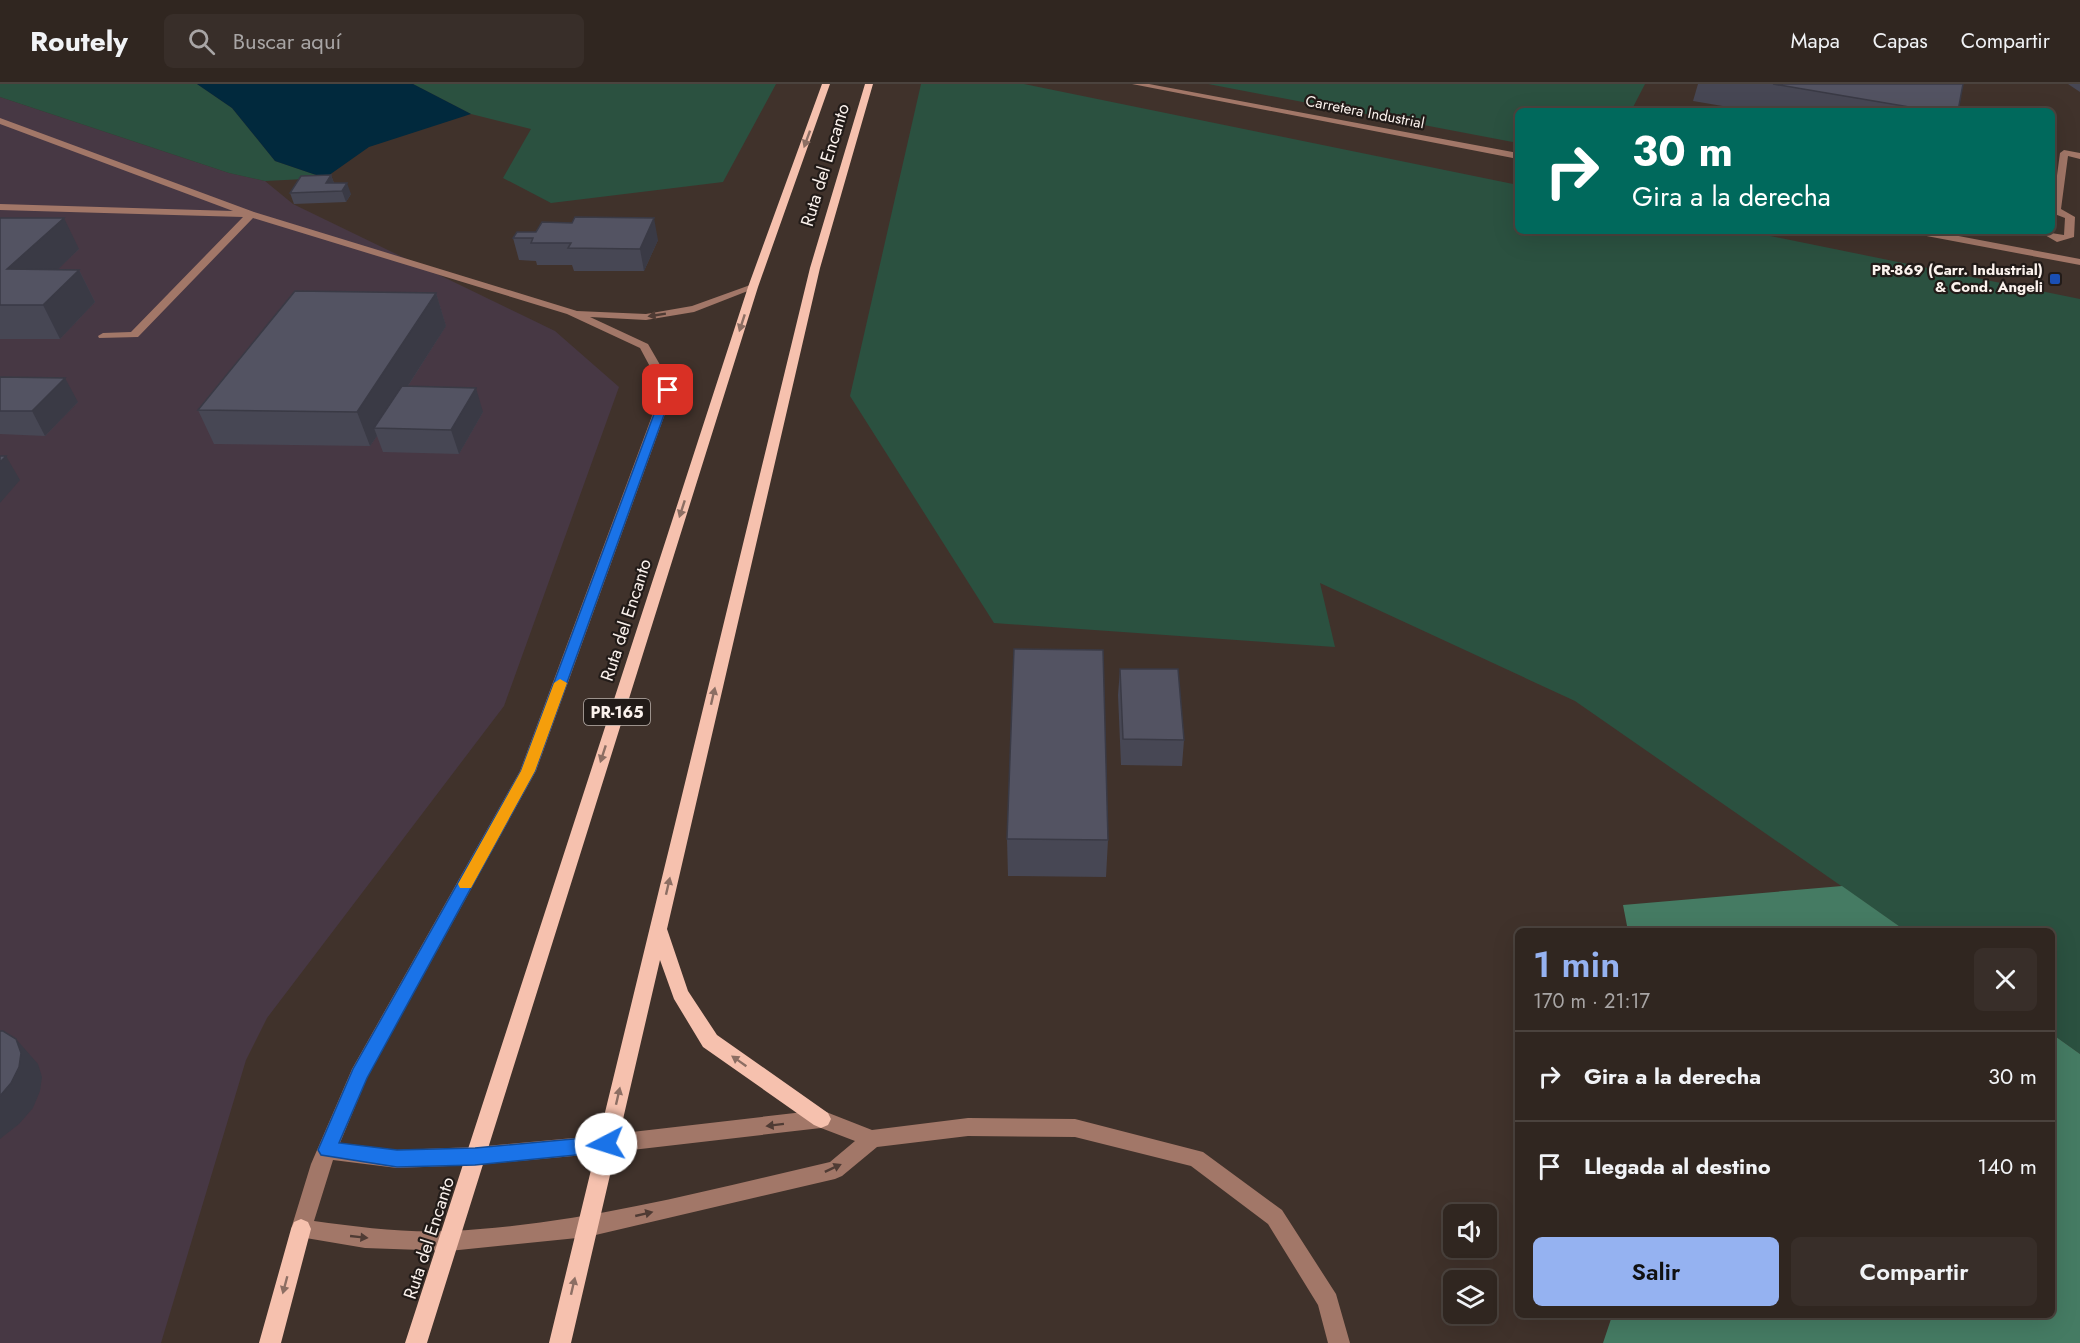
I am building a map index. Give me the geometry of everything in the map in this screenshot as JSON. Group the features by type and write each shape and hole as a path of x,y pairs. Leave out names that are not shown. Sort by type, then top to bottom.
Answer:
{"main road":[{"name":"Ruta del Encanto","path":"416,1343 753,287 826,84"},
{"name":"Ruta del Encanto","path":"560,1343 815,268 869,84"},
{"path":"658,928 680,994 710,1041 821,1119"},
{"path":"270,1343 302,1229"}],"street":[{"name":"Carretera Industrial","path":"1136,84 1515,155"},
{"path":"0,121 251,214 571,312 644,346 668,390 528,771 359,1074 327,1150 302,1229 365,1238 448,1241 587,1227 836,1170 872,1139"},
{"path":"2055,192 2056,176 2064,153 2080,156"},
{"path":"0,207 251,214"},
{"path":"2048,234 2057,239 2069,237 2070,217 2055,209"},
{"path":"103,336 134,335 251,214"},
{"path":"1932,234 2080,262"},
{"path":"2056,257 2057,239"},
{"path":"571,312 646,317 694,309 753,287"},
{"path":"327,1150 397,1159 475,1156 606,1144 821,1119 872,1139 968,1127 1075,1128 1196,1158 1275,1217 1328,1301 1340,1343"}],"shaded area":[{"path":"0,97 229,173 265,181 293,204 555,331 619,387 504,706 267,1018 246,1060 161,1343 0,1343"}],"green space":[{"path":"0,84 197,84 232,108 275,161 325,178 265,181 229,173 0,97"},
{"path":"413,84 776,84 723,182 551,203 503,178 531,129 471,114"},
{"path":"921,84 1024,84 1515,184 1515,234 1761,234 2080,299 2080,1054 2055,1036 2055,928 1902,928 1575,701 1320,583 1335,647 994,623 850,396"},
{"path":"1208,84 1645,84 1633,108 1515,108 1515,142"},
{"path":"1842,886 1902,928 1627,928 1623,905"},
{"path":"2055,1036 2080,1054 2080,1343 1603,1343 1611,1318 2055,1318"}],"water":[{"path":"197,84 413,84 471,114 369,147 325,178 275,161 232,108"}],"building":[{"path":"1773,84 1963,84 1959,108 1915,108"},
{"path":"331,175 326,183 347,183 342,191 290,193 301,176"},
{"path":"575,217 654,218 640,249 568,248 571,243 531,243 533,238 513,238 517,232 536,232 542,222 572,223"},
{"path":"0,218 64,218 7,269 79,270 43,305 0,305"},
{"path":"295,291 436,293 357,412 198,410"},
{"path":"0,377 65,378 32,411 0,411"},
{"path":"402,386 476,388 451,430 374,428"},
{"path":"1014,649 1103,650 1108,840 1007,839"},
{"path":"1120,669 1178,669 1184,740 1123,739"},
{"path":"0,1031 16,1039 21,1053 19,1067 11,1083 0,1096"}],"slow traffic":[{"path":"465,884 528,771 560,683"}],"place":[{"name":"PR-869 (Carr. Industrial) & Cond. Angeli","path":"2055,279"}],"route":[{"path":"606,1144 475,1156 397,1159 327,1150 359,1074 528,771 668,390"}]}
